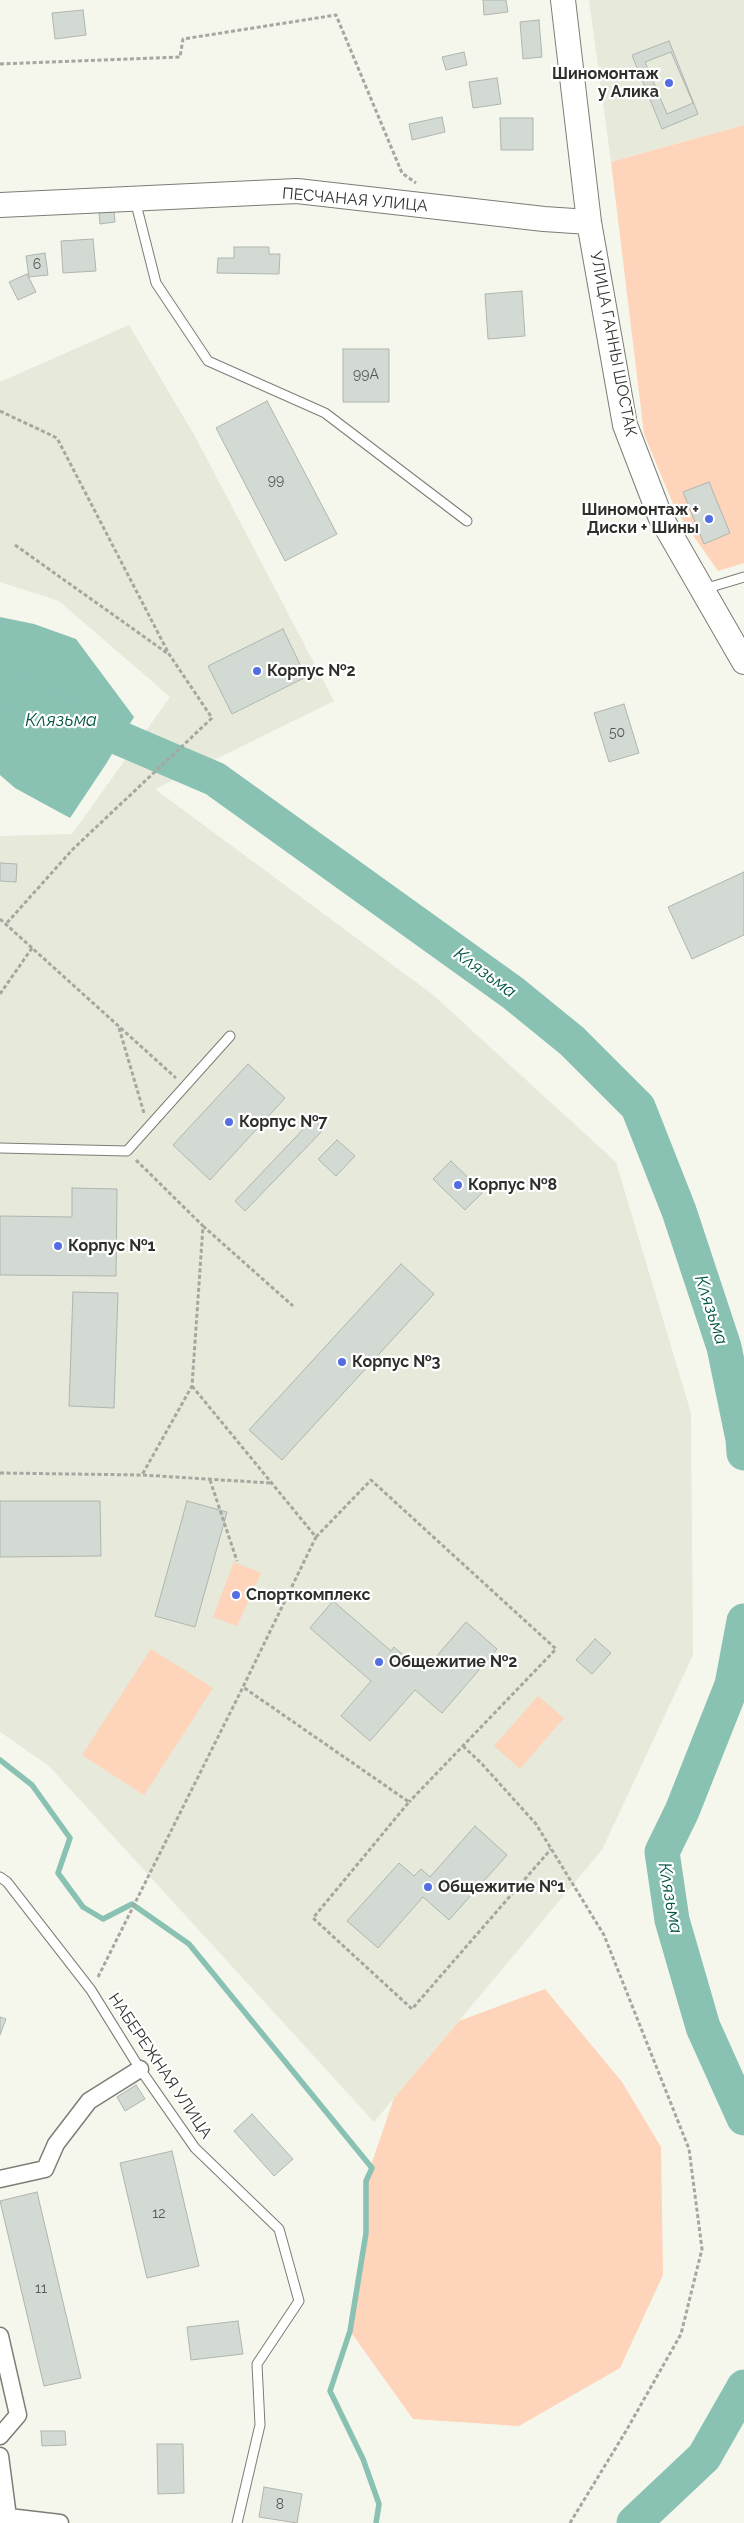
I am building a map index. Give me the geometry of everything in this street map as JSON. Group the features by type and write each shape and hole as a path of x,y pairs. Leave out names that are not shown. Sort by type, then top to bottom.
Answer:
{"main road":[{"name":"УЛИЦА ГАННЫ ШОСТАК","path":"563,0 589,222 625,425 660,516 744,662"},
{"name":"ПЕСЧАНАЯ УЛИЦА","path":"0,205 297,191 544,219 589,222"}],"street":[{"path":"0,2179 45,2169 56,2144 89,2101 140,2070"},
{"path":"0,2336 18,2415 0,2436"},
{"path":"0,2456 4,2517 60,2523"}],"lane":[{"path":"135,200 156,283 208,361 325,413 467,521"},
{"path":"702,590 744,577"},
{"path":"0,1148 127,1151 230,1036"},
{"name":"НАБЕРЕЖНАЯ УЛИЦА","path":"0,1877 8,1882 91,1990 140,2070 195,2148 280,2229 299,2302 257,2364 260,2425 237,2523"}],"path":[{"path":"0,64 180,57 183,39 336,14 402,172 422,188"},
{"path":"0,411 57,438 169,654 212,718 73,849 6,924"},
{"path":"15,545 169,654"},
{"path":"0,919 185,1086"},
{"path":"0,994 32,948"},
{"path":"119,1027 148,1127"},
{"path":"127,1151 203,1226 293,1306"},
{"path":"142,1475 192,1386 203,1226"},
{"path":"192,1386 316,1537"},
{"path":"0,1473 142,1475 272,1483"},
{"path":"210,1480 237,1561"},
{"path":"91,1990 316,1537 371,1480 556,1649 409,1802 313,1918 412,2009 551,1849"},
{"path":"243,1687 409,1802"},
{"path":"463,1746 482,1764 536,1824 604,1934 689,2149 702,2248 681,2334 626,2431 570,2523"}],"shaded area":[{"path":"589,0 744,0 744,125 611,162"},
{"path":"744,125 744,563 718,571 676,511 644,434 611,162"},
{"path":"129,325 196,438 334,701 155,789 432,994 616,1162 691,1413 693,1655 602,1850 374,2122 49,1766 0,1732 0,836 72,834 170,697 59,601 0,582 0,382"},
{"name":"Спорткомплекс","path":"234,1562 261,1573 237,1626 213,1617"},
{"path":"151,1649 213,1688 144,1795 82,1755"},
{"path":"538,1696 564,1718 520,1769 494,1746"},
{"path":"545,1989 622,2082 661,2147 663,2275 620,2368 519,2426 413,2419 350,2331 366,2233 366,2180 394,2098 459,2021"}],"water":[{"name":"Клязьма","path":"0,617 34,624 76,639 134,717 106,764 70,818 15,788 0,775"}],"building":[{"path":"483,0 506,0 508,12 484,15"},
{"path":"83,10 86,35 55,39 52,13"},
{"path":"539,20 542,57 523,59 520,22"},
{"path":"669,41 698,114 662,129 632,55"},
{"path":"464,52 467,65 446,70 442,57"},
{"name":"Шиномонтаж у Алика","path":"671,52 693,103 667,114 645,62"},
{"path":"497,78 501,104 473,108 469,82"},
{"path":"442,117 445,132 412,140 409,124"},
{"path":"500,118 533,118 533,150 501,150"},
{"path":"114,211 115,222 100,224 99,213"},
{"path":"93,239 96,271 63,273 61,241"},
{"path":"234,247 269,247 269,254 280,254 279,274 217,273 218,258 234,258"},
{"path":"45,253 48,275 29,277 26,256"},
{"path":"27,274 36,292 18,300 9,282"},
{"path":"522,291 525,336 488,339 485,294"},
{"path":"343,349 389,349 389,402 343,402"},
{"path":"267,401 337,534 285,561 216,428"},
{"name":"Шиномонтаж + Диски + Шины","path":"709,482 730,533 704,544 683,492"},
{"name":"Корпус №2","path":"283,629 306,677 232,714 208,666"},
{"path":"624,704 639,753 609,762 594,713"},
{"path":"0,863 17,864 16,882 0,881"},
{"path":"744,872 744,935 692,959 668,907"},
{"name":"Корпус №7","path":"248,1064 285,1098 210,1180 173,1145"},
{"path":"313,1119 324,1129 245,1211 235,1201"},
{"path":"337,1140 355,1156 336,1176 318,1159"},
{"name":"Корпус №8","path":"451,1161 483,1192 465,1210 433,1179"},
{"name":"Корпус №1","path":"72,1188 117,1189 116,1276 0,1275 0,1216 72,1217"},
{"name":"Корпус №3","path":"401,1264 434,1294 282,1460 249,1430"},
{"path":"73,1292 118,1293 114,1408 69,1406"},
{"path":"0,1501 100,1501 101,1556 0,1557"},
{"path":"187,1501 227,1512 195,1627 155,1616"},
{"name":"Общежитие №2","path":"333,1601 391,1651 394,1647 423,1672 466,1622 497,1649 442,1713 415,1690 370,1741 341,1716 371,1681 310,1628"},
{"path":"595,1639 611,1653 592,1674 576,1660"},
{"name":"Общежитие №1","path":"475,1826 507,1855 449,1920 423,1897 378,1948 347,1921 399,1863 414,1876 421,1869 430,1877"},
{"path":"0,2017 6,2019 0,2035"},
{"path":"136,2085 145,2099 125,2111 117,2097"},
{"path":"252,2114 293,2159 274,2176 234,2131"},
{"path":"172,2151 199,2266 147,2278 120,2163"},
{"path":"37,2192 81,2378 44,2386 0,2201"},
{"path":"238,2321 243,2354 191,2360 187,2327"},
{"path":"41,2431 65,2431 66,2445 42,2446"},
{"path":"157,2444 183,2444 184,2493 158,2494"},
{"path":"264,2487 302,2494 297,2523 259,2517"}],"waterway":[{"name":"Клязьма","path":"0,687 215,779 513,993 572,1041 638,1107 679,1211 724,1347 743,1439 744,1453"},
{"name":"Клязьма","path":"744,1621 732,1685 682,1811 662,1852 672,1920 703,2027 744,2118"},
{"path":"0,1760 32,1785 70,1838 58,1873 83,1907 103,1919 132,1904 189,1944 372,2168 366,2181 366,2233 350,2331 330,2391 363,2459 379,2504 376,2523"},
{"name":"Клязьма","path":"634,2523 704,2457 744,2387"}],"place":[{"name":"Шиномонтаж у Алика","path":"669,83"},
{"name":"Шиномонтаж + Диски + Шины","path":"709,519"},
{"name":"Корпус №2","path":"257,671"},
{"name":"Корпус №7","path":"229,1122"},
{"name":"Корпус №8","path":"458,1185"},
{"name":"Корпус №1","path":"58,1246"},
{"name":"Корпус №3","path":"342,1362"},
{"name":"Спорткомплекс","path":"236,1595"},
{"name":"Общежитие №2","path":"379,1662"},
{"name":"Общежитие №1","path":"428,1887"}]}
